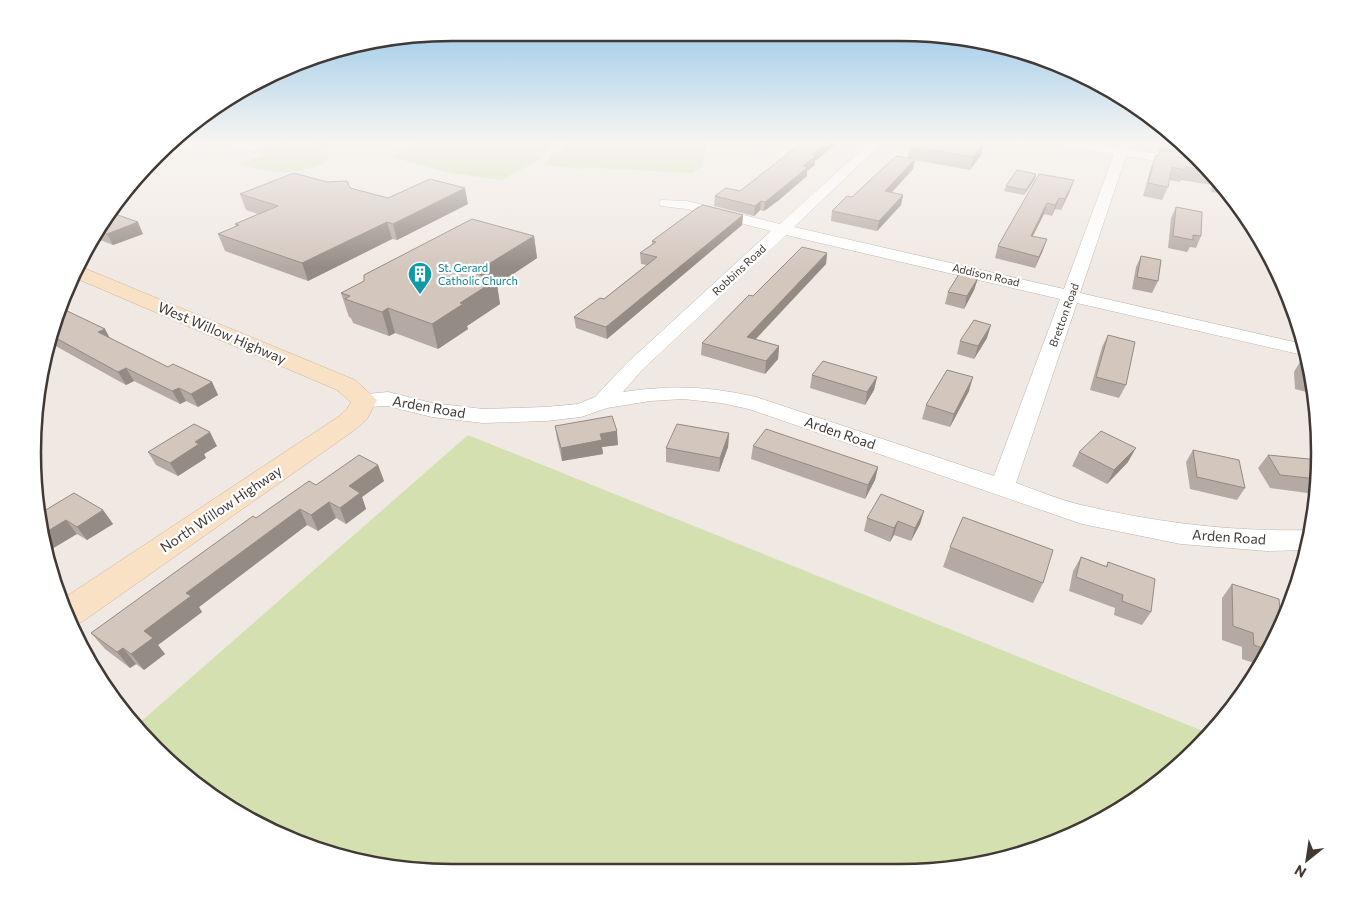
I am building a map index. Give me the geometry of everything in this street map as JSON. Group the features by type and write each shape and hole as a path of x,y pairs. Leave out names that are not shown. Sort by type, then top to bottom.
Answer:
{"street":[{"name":"Robbins Road","path":"604,402 634,367 833,183"},
{"name":"Bretton Road","path":"1002,489 1111,183"},
{"name":"Addison Road","path":"666,203 695,207 1298,348"},
{"name":"West Willow Highway","path":"83,274 346,385 364,400"},
{"name":"Arden Road","path":"364,400 388,399 432,410 482,416 546,414 581,410 604,402 650,395 684,393 721,396 756,404 1082,515 1181,534 1267,541 1301,540"},
{"name":"North Willow Highway","path":"73,610 347,424 358,413 364,400"}],"green space":[{"path":"468,435 1202,731 1171,762 1150,779 1105,809 1032,842 980,856 926,863 899,864 452,864 426,863 372,856 320,842 295,832 247,809 202,779 181,762 141,722"}],"building":[{"path":"268,183 348,183 350,188 388,198 421,183 446,183 465,188 393,224 387,222 302,263 218,234 239,225 235,224 278,206 240,194"},
{"path":"750,183 788,183 765,202 761,201 755,206 715,196 726,188 740,191"},
{"path":"867,183 892,183 885,191 903,195 879,221 832,211 847,196 852,197"},
{"path":"1008,183 1030,183 1026,190 1006,186"},
{"path":"1034,183 1072,183 1065,199 1059,198 1055,205 1047,203 1031,236 1047,239 1039,257 998,246"},
{"path":"1149,183 1169,183 1168,187"},
{"path":"703,205 743,215 606,327 574,317 600,298 604,299 657,257 640,253 656,242 652,241"},
{"path":"1176,207 1202,212 1201,236 1193,235 1193,240 1173,236"},
{"path":"117,215 138,222 105,233"},
{"path":"472,219 534,236 474,273 496,280 432,324 388,308 382,312 345,299 350,296 341,293 364,281 364,275"},
{"path":"802,247 827,253 747,337 779,346 766,361 702,343 749,295 753,296"},
{"path":"1141,256 1161,260 1158,281 1137,277"},
{"path":"959,274 978,278 967,296 948,292"},
{"path":"67,311 105,329 98,332 168,367 173,364 212,382 191,394 179,388 172,391 126,368 118,372 57,339"},
{"path":"974,320 991,325 978,346 960,341"},
{"path":"1108,335 1135,342 1126,385 1096,377"},
{"path":"823,361 877,377 867,392 812,375"},
{"path":"947,370 973,377 954,414 926,405"},
{"path":"612,416 617,431 600,434 602,440 561,448 555,426"},
{"path":"194,424 210,432 195,442 199,444 170,463 148,452"},
{"path":"677,424 729,433 720,458 666,448"},
{"path":"766,429 878,467 868,485 753,446"},
{"path":"1101,431 1136,448 1114,470 1079,452"},
{"path":"1193,450 1239,460 1245,488 1197,477"},
{"path":"359,455 378,465 349,486 360,493 340,508 329,502 311,515 300,509 186,593 191,596 144,631 153,638 131,654 123,648 117,652 91,633 253,516 256,518 309,481 316,485"},
{"path":"1268,455 1311,459 1310,478 1280,475"},
{"path":"74,493 103,510 77,527 66,520 49,530 46,510"},
{"path":"881,494 924,511 915,528 898,521 894,528 867,518"},
{"path":"963,517 1053,550 1043,583 950,547"},
{"path":"1081,557 1107,567 1108,562 1155,579 1151,612 1122,601 1123,595 1076,577"},
{"path":"1232,584 1279,599 1280,608 1261,648 1254,645 1253,633 1233,626"}],"place":[{"name":"St. Gerard Catholic Church","path":"420,295"}]}
